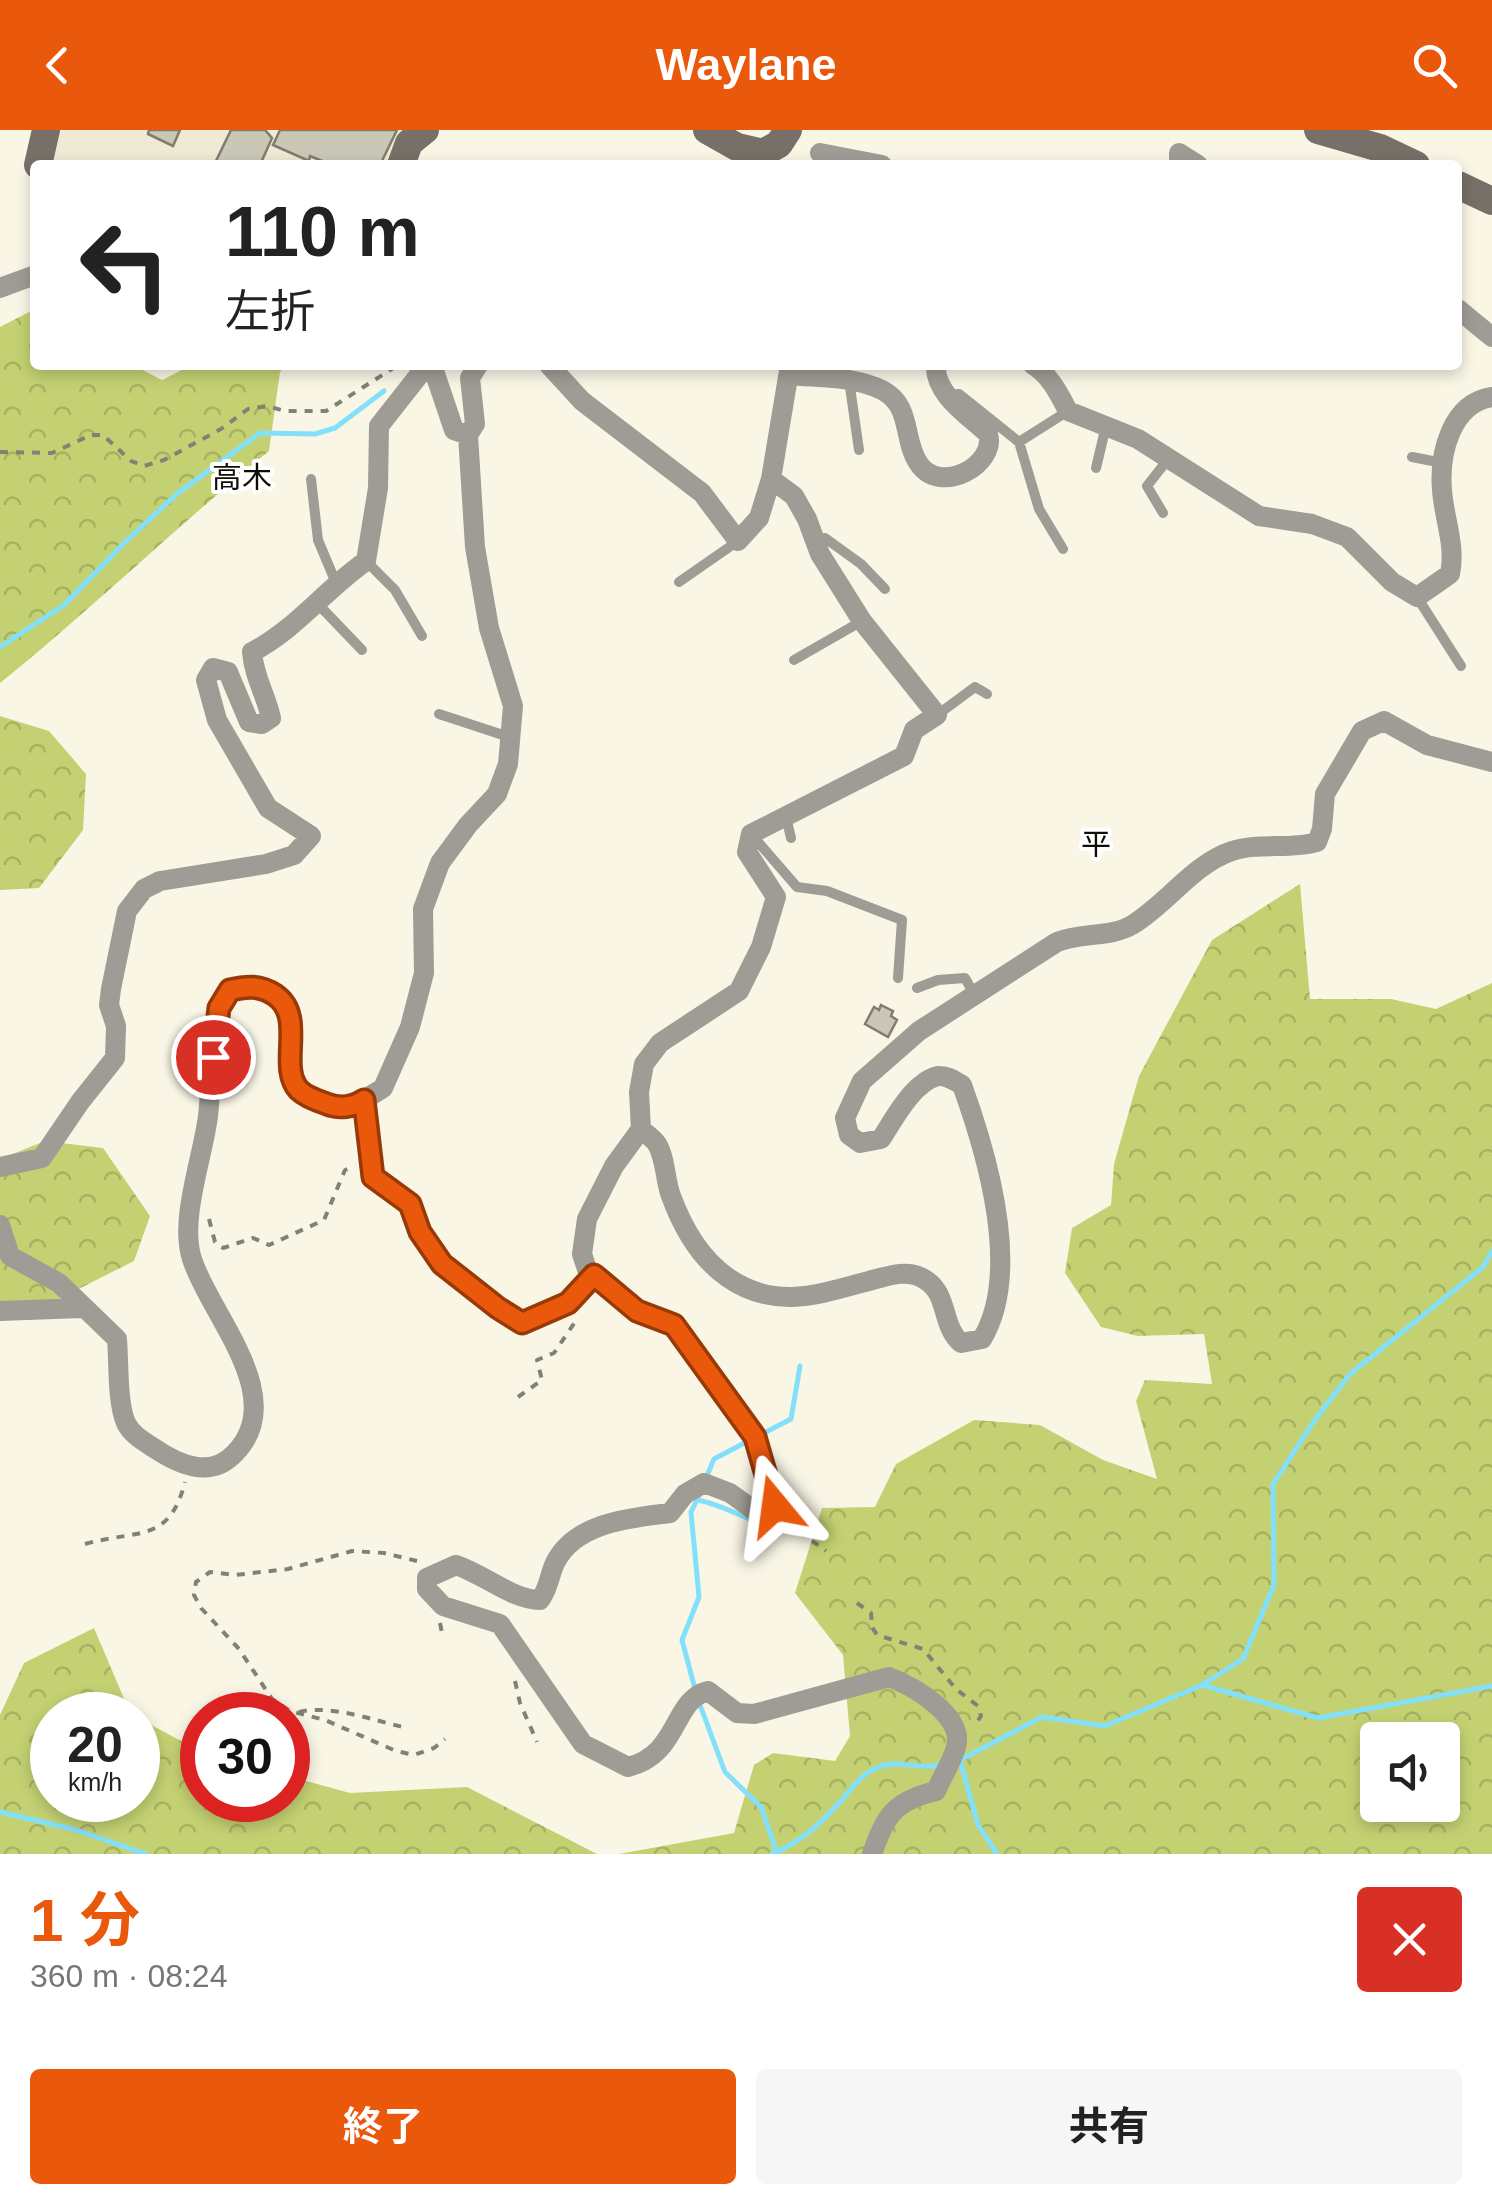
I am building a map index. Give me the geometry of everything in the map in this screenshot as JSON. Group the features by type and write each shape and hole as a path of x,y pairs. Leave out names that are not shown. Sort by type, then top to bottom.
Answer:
{"main road":[{"path":"39,160 46,130"},
{"path":"403,160 408,143 426,130"},
{"path":"707,130 737,147 763,153 779,144 790,130"},
{"path":"1318,130 1380,148 1405,160"},
{"path":"1462,187 1492,201"}],"street":[{"path":"790,130 832,160"},
{"path":"820,152 858,160"},
{"path":"0,288 30,278"},
{"path":"1462,313 1492,336"},
{"path":"0,1167 42,1158 115,1058 116,1026 109,1005 110,989 127,911 144,889 160,881 266,864 294,855 312,836 268,808 217,720 206,680 212,668 228,672 249,722 262,724 270,718 254,674 252,652 276,638 366,561 378,488 379,426 426,370"},
{"path":"432,370 454,430 468,435"},
{"path":"0,1226 5,1260 59,1284 117,1340 125,1421 135,1435 176,1462 190,1466 222,1465 229,1459 251,1432 251,1386 238,1350 190,1257 190,1204 208,1118 219,1008 230,990 249,985 269,990 284,1001 291,1024 292,1078 300,1092 332,1107 354,1106 383,1088 410,1028 424,974 423,908 440,864 496,794 508,764 512,706 489,628 474,547 468,435 475,424 470,378 475,370"},
{"path":"553,370 582,402 702,494 738,541 759,518 771,479 790,370 849,380 897,400 916,460 935,478 947,480 988,453 988,434 946,395 938,384 937,370"},
{"path":"1041,370 1068,412 1138,438 1258,516 1312,524 1347,537 1392,582 1416,597 1450,574 1454,556 1439,451 1457,417 1480,399 1492,397"},
{"path":"771,479 794,496 820,554 862,621 937,715 914,730 904,756 752,834 747,852 776,897 762,946 739,991 660,1043 644,1064 639,1092 640,1128 614,1166 587,1220 582,1254 588,1281 637,1311 674,1325 755,1437 775,1506 766,1513 755,1512 730,1493 704,1483 685,1494 670,1513 616,1520 585,1532 556,1560 548,1591 540,1600 524,1600 482,1574 456,1565 427,1578 427,1589 442,1606 500,1624 583,1744 628,1767 644,1763 658,1751 682,1718 687,1702 696,1694 708,1691 737,1712 754,1714 889,1677 907,1684 938,1705 954,1725 957,1747 936,1791 910,1797 885,1818 872,1854"},
{"path":"640,1128 657,1144 681,1220 708,1263 730,1280 764,1295 798,1299 894,1274 915,1274 930,1283 945,1303 953,1336 961,1343 971,1344 982,1339 993,1320 1003,1263 994,1207 962,1086 949,1077 938,1076 922,1085 881,1138 860,1143 849,1134 846,1118 862,1082 920,1031 1057,942 1121,930 1135,923 1206,865 1234,850 1317,842 1325,794 1362,732 1384,721 1427,745 1492,762"},
{"path":"364,1100 373,1177 410,1204 420,1232 442,1264 522,1323 568,1303 588,1281"},
{"path":"0,1311 82,1308"}],"lane":[{"path":"849,380 859,450"},
{"path":"946,395 959,394 1019,442 1038,509 1062,549"},
{"path":"1019,442 1068,412"},
{"path":"1096,468 1106,426"},
{"path":"1412,457 1439,451"},
{"path":"1162,513 1148,486 1169,458"},
{"path":"311,479 318,540 336,583"},
{"path":"815,541 826,538 861,564 885,589"},
{"path":"679,582 738,541"},
{"path":"366,561 395,590 422,636"},
{"path":"1416,597 1460,666"},
{"path":"316,602 362,650"},
{"path":"794,660 862,621"},
{"path":"937,715 974,687 987,694"},
{"path":"439,714 512,738"},
{"path":"791,838 788,821 794,811"},
{"path":"752,834 797,887 827,891 902,920 898,978"},
{"path":"917,988 938,980 964,978 974,995"}],"path":[{"path":"0,452 52,454 90,435 103,435 132,461 144,466 164,460 221,429 248,409 267,406 284,412 326,411 390,370"},
{"path":"194,1192 204,1200 215,1242 223,1248 252,1238 269,1245 324,1220 345,1170 371,1160"},
{"path":"518,1397 542,1380 537,1360 554,1353 584,1308 588,1281"},
{"path":"85,1544 119,1534 152,1531 170,1520 180,1505 190,1466"},
{"path":"766,1513 797,1527 826,1551"},
{"path":"267,1692 239,1650 200,1608 194,1594 196,1582 210,1572 288,1569 352,1550 384,1552 446,1568"},
{"path":"857,1603 871,1613 877,1636 922,1649 956,1689 978,1706 981,1716 957,1747"},
{"path":"520,1651 514,1674 520,1703 537,1742"},
{"path":"310,1710 407,1728"},
{"path":"310,1716 396,1751 414,1754 434,1748 445,1739"}],"shaded area":[{"path":"59,130 409,130 391,160 53,160"}],"green space":[{"path":"30,312 30,370 143,370 162,380 182,370 282,370 269,451 0,683 0,327"},
{"path":"0,716 49,731 86,774 83,830 39,888 0,890"},
{"path":"1300,884 1310,999 1391,999 1436,1009 1492,983 1492,1854 619,1854 734,1833 754,1765 773,1753 835,1761 850,1736 843,1655 795,1593 822,1508 875,1507 896,1464 974,1420 1040,1425 1103,1460 1157,1479 1136,1401 1145,1380 1212,1384 1204,1334 1138,1336 1101,1327 1065,1273 1072,1228 1111,1205 1114,1164 1139,1076 1212,940"},
{"path":"45,1141 103,1148 150,1216 134,1261 25,1316 0,1309 0,1159"},
{"path":"94,1628 121,1692 30,1692 30,1822 160,1822 160,1730 180,1740 180,1822 310,1822 310,1782 350,1793 467,1787 597,1854 0,1854 0,1715 24,1663"}],"building":[{"path":"149,130 180,130 173,146 148,134"},
{"path":"231,130 265,130 272,138 262,160 216,160"},
{"path":"280,130 397,130 382,160 320,160 310,156 307,160 273,145"},
{"path":"881,1005 893,1011 891,1016 897,1020 888,1037 865,1024 874,1007 879,1010"}],"waterway":[{"path":"0,647 64,605 178,493 260,433 315,434 335,428 384,391"},
{"path":"1203,1684 1243,1659 1274,1585 1273,1484 1314,1421 1350,1374 1483,1267 1492,1251"},
{"path":"762,1434 791,1419 800,1366"},
{"path":"706,1478 714,1459 752,1439"},
{"path":"695,1689 682,1640 699,1597 691,1512 700,1493"},
{"path":"698,1500 783,1531"},
{"path":"960,1760 1042,1717 1105,1726 1202,1685 1318,1718 1492,1686"},
{"path":"700,1705 725,1772 761,1807 777,1853"},
{"path":"960,1760 978,1825 997,1854"},
{"path":"771,1854 808,1833 872,1770 894,1764 940,1765"},
{"path":"0,1812 73,1829 146,1854"}],"district":[{"name":"高木","path":"242,477"},
{"name":"平","path":"1096,844"}],"route":[{"path":"213,1057 219,1008 230,990 249,985 269,990 284,1001 291,1024 292,1078 300,1092 332,1107 354,1106 364,1100 373,1177 410,1204 420,1232 442,1264 522,1323 568,1303 594,1275 637,1311 674,1325 755,1437 775,1506"}]}
